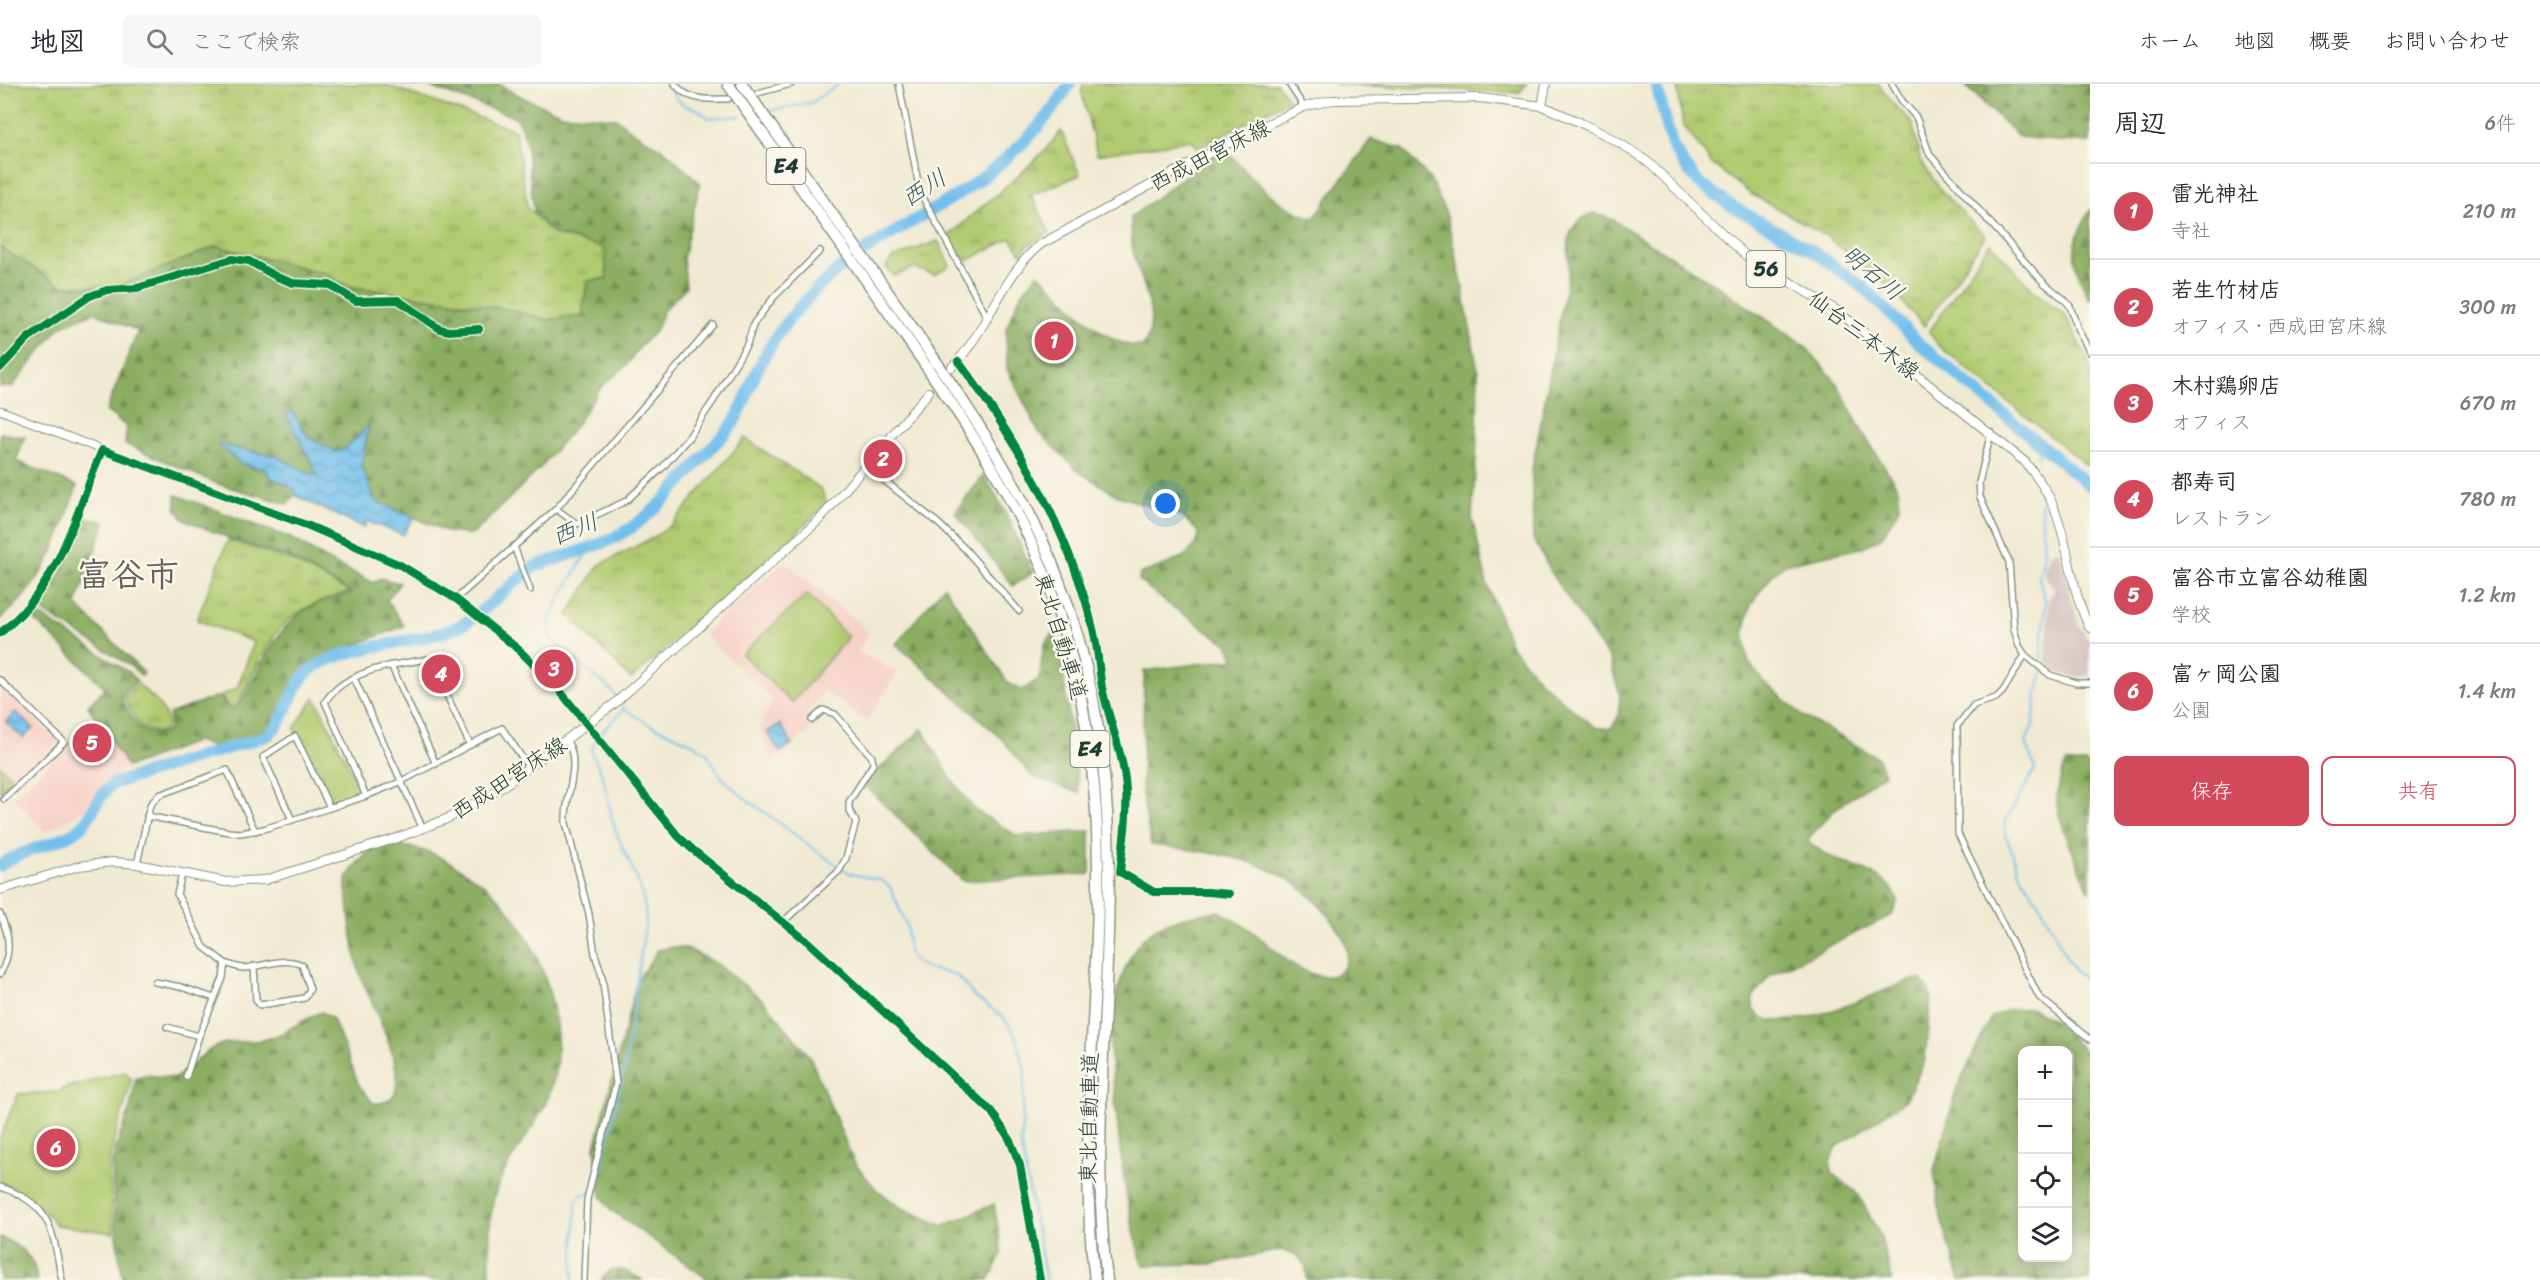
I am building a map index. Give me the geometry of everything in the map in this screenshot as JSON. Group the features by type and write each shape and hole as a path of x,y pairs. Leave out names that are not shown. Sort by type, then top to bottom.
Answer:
{"highway":[{"name":"東北自動車道","path":"728,84 848,245"},
{"name":"東北自動車道","path":"742,84 962,420 1020,518 1055,604 1077,678 1091,758 1097,836 1097,915 1087,1140 1090,1243 1095,1280"},
{"name":"東北自動車道","path":"866,272 981,428 1029,512 1065,600 1087,676 1102,756 1108,834 1108,893 1098,1141 1102,1240 1107,1280"}],"main road":[{"path":"1542,106 1546,84"},
{"name":"西成田宮床線","path":"955,364 988,320 1020,264 1041,244 1238,138 1304,107 1332,100 1469,98 1542,106"},
{"name":"仙台三本木線","path":"1542,106 1604,133 1632,150 1649,163 1744,255 1836,310 1991,432 2025,462 2047,492 2057,515 2080,605 2090,628"},
{"name":"西成田宮床線","path":"0,890 80,866 113,862 137,864 226,882 265,880 423,829 473,804 529,768 614,704 820,519 929,392"}],"street":[{"path":"675,84 683,94 700,98 728,99"},
{"path":"758,93 791,84"},
{"path":"899,84 920,192 988,320"},
{"path":"1289,84 1304,107"},
{"path":"1892,84 1902,101 1916,117 1930,155 2043,283 2064,298 2090,352"},
{"path":"556,509 577,524 627,501 662,468 689,437 714,400 747,344 754,323 774,297 820,251"},
{"path":"0,368 28,338 90,296 107,290 137,288 232,259 249,261 293,283 330,285 356,301 398,300 440,329 449,331 479,329"},
{"path":"456,599 556,509 712,325"},
{"path":"955,364 1000,423 1031,476 1058,528 1077,574 1095,634 1102,687 1123,790 1120,872 1154,892 1228,894"},
{"path":"0,410 309,526 400,565 456,599 490,626 538,668 588,724 678,836 808,942 979,1098 1000,1123 1014,1151 1022,1175 1040,1280"},
{"path":"1991,432 1979,483 1980,497 2009,562 2014,629 2019,646 2038,667 2060,680 2090,682"},
{"path":"0,633 29,606 54,571 102,450"},
{"path":"866,466 959,543 1019,611"},
{"path":"514,546 530,590"},
{"path":"2025,655 2003,691 1996,698 1974,705 1957,726 1959,834 2039,997 2090,1039"},
{"path":"366,796 325,702 329,695 354,678 391,665 430,658 470,745"},
{"path":"391,665 436,764"},
{"path":"354,678 423,829"},
{"path":"0,680 64,742 4,800"},
{"path":"783,922 839,871 856,822 849,810 849,802 873,764 872,757 835,714 823,710 812,720"},
{"path":"147,816 229,832 255,831 366,796 400,782 501,728 529,768"},
{"path":"292,820 263,757 295,736 330,808"},
{"path":"567,741 573,752 574,761 565,808 566,823 602,976 616,1083 587,1199 584,1280"},
{"path":"137,864 150,804 159,795 227,770 255,831"},
{"path":"182,874 177,894 204,946 225,963 241,968 254,966 295,961 302,965 310,989 305,998 260,1005 256,1000 254,966"},
{"path":"0,914 9,937 10,948 0,974"},
{"path":"186,1077 199,1035 223,978 225,963"},
{"path":"155,982 181,987 214,998"},
{"path":"167,1027 199,1035"},
{"path":"0,1187 25,1196 42,1212 47,1221 62,1280"}],"shaded area":[{"path":"2059,550 2078,623 2090,643 2090,676 2062,675 2046,662 2049,600 2055,589 2046,577 2044,569 2051,553"},
{"path":"785,561 870,633 857,651 898,672 866,722 824,690 805,717 811,730 772,764 759,728 773,699 703,634"},
{"path":"0,687 59,742 0,799"},
{"path":"97,719 128,767 104,783 92,802 81,812 45,832 13,797"}],"green space":[{"path":"0,84 383,84 515,130 528,208 552,234 604,247 607,279 587,281 582,316 547,320 513,310 346,286 324,273 216,246 117,287 62,286 0,247"},
{"path":"422,84 499,84 524,98 562,114 616,118 635,133 664,150 700,183 683,258 686,287 663,311 655,332 642,344 626,366 601,387 576,425 541,467 472,535 448,532 375,501 361,466 369,426 345,449 336,452 308,437 292,411 286,414 319,475 308,473 276,456 217,444 242,464 267,470 270,477 294,488 294,495 288,504 218,484 125,444 127,427 106,411 138,331 95,312 60,327 12,387 0,387 0,247 62,286 117,287 216,246 324,273 346,286 513,310 547,320 582,316 587,281 607,278 604,248 554,233 534,213 526,140 517,118"},
{"path":"1084,84 1277,84 1289,100 1198,148 1192,140 1097,155 1081,89"},
{"path":"1334,84 1527,84 1519,93"},
{"path":"1677,84 1879,84 1895,106 1912,122 1921,162 1943,193 1985,236 1924,326 1890,288 1825,235 1753,195 1713,165 1683,125"},
{"path":"1964,84 2090,84 2090,142 2019,137"},
{"path":"1061,131 1080,175 1031,195 1050,233 1028,245 1021,253 1011,238 963,263 947,238 1034,161"},
{"path":"1371,139 1402,149 1430,179 1446,213 1478,371 1477,443 1472,518 1487,584 1511,646 1540,681 1597,728 1611,728 1618,718 1620,696 1610,660 1555,579 1533,538 1532,470 1569,269 1570,235 1577,223 1584,217 1594,213 1613,220 1719,287 1805,346 1836,382 1863,433 1898,488 1900,507 1881,538 1861,548 1785,564 1773,574 1751,604 1744,632 1748,661 1763,681 1803,716 1877,757 1884,774 1834,810 1807,840 1828,855 1870,873 1887,884 1898,900 1892,915 1770,975 1753,997 1753,1009 1763,1018 1778,1021 1795,1020 1836,1009 1908,981 1919,979 1931,995 1925,1060 1906,1100 1837,1147 1830,1162 1833,1174 1858,1194 1880,1235 1892,1280 1307,1280 1306,1267 1297,1255 1281,1250 1212,1264 1143,1265 1124,1179 1110,1043 1112,1015 1118,991 1125,968 1135,949 1152,932 1172,921 1219,911 1254,933 1294,965 1310,973 1327,976 1340,972 1347,960 1347,952 1342,935 1329,917 1312,898 1288,879 1256,864 1238,859 1151,845 1142,794 1144,671 1235,659 1227,644 1168,604 1139,580 1140,574 1185,555 1196,541 1198,532 1182,516 1118,496 1079,472 1039,432 1007,369 1006,329 1021,295 1038,273 1100,331 1129,345 1143,346 1149,335 1150,311 1133,250 1131,217 1223,147 1275,199 1287,207 1314,218"},
{"path":"2090,210 2090,301 2076,265 2075,246"},
{"path":"938,241 950,266 935,275 914,268 894,276 886,267 892,258"},
{"path":"1990,243 2035,292 2065,315 2090,365 2090,468 1939,346 1929,332"},
{"path":"0,433 25,437 16,461 77,486 57,542 40,575 16,605 0,619"},
{"path":"745,438 821,489 827,503 786,543 631,679 568,615 599,565 654,537 672,524"},
{"path":"984,475 1007,515 1033,573 1013,586 955,512"},
{"path":"176,495 293,539 333,563 374,583 380,578 400,583 387,600 404,626 314,661 296,680 274,726 253,737 213,747 197,741 128,767 88,706 105,688 33,618 38,614 130,673 137,681 122,696 122,700 137,725 147,732 164,734 170,728 169,714 215,697 220,698 231,710 240,704 270,648 290,623 316,604 352,593 290,558 231,539 183,519 176,508"},
{"path":"84,517 105,522 76,605 144,673 142,676 128,664 42,611 38,605 62,571"},
{"path":"228,540 290,560 350,592 305,608 290,619 268,645 238,703 231,708 220,696 237,688 254,642 197,620"},
{"path":"944,586 1008,683 1022,690 1039,679 1044,645 1054,632 1063,672 1079,793 1032,776 1001,738 896,644"},
{"path":"807,594 848,637 792,703 742,654"},
{"path":"138,684 157,702 164,713 168,726 163,732 155,732 143,727 131,712 124,698"},
{"path":"315,697 361,791 360,795 330,805 294,728"},
{"path":"922,729 951,779 975,810 1017,836 1090,831 1090,874 963,881 863,784"},
{"path":"2066,763 2086,763 2090,766 2090,893 2065,832 2058,808 2059,786"},
{"path":"0,766 12,778 0,792"},
{"path":"395,844 436,855 489,889 507,908 536,955 554,1009 557,1037 556,1064 551,1089 540,1114 510,1161 494,1196 490,1232 490,1280 123,1280 116,1236 112,1159 130,1108 136,1078 143,1075 175,1078 216,1046 270,1038 322,1012 333,1019 359,1085 373,1103 389,1100 396,1089 396,1071 391,1050 358,968 346,886 354,867 374,846"},
{"path":"672,947 686,948 717,964 763,1000 810,1057 855,1164 876,1189 900,1207 943,1226 994,1204 1002,1253 989,1280 709,1280 611,1210 601,1196 595,1147 637,981 658,950"},
{"path":"2032,1008 2056,1022 2090,1057 2090,1280 1960,1280 1940,1214 1934,1170 1957,1088 1991,1017 2009,1010"},
{"path":"125,1072 132,1079 109,1158 113,1233 56,1225 31,1199 0,1182 0,1138 18,1094 60,1092 64,1088"},
{"path":"0,1237 14,1244 30,1258 37,1280 0,1280"},
{"path":"611,1270 623,1270 643,1280 601,1280"}],"water":[{"path":"292,411 308,437 336,452 345,449 369,425 361,466 375,501 414,517 403,535 366,521 364,528 294,495 294,488 270,477 267,470 242,464 216,444 276,456 308,473 318,475 286,414"},
{"path":"15,712 33,728 23,738 6,722"},
{"path":"780,724 792,744 780,752 767,732"}],"waterway":[{"path":"667,84 675,97 685,106 697,109 709,118 740,116"},
{"path":"769,111 811,103 839,84"},
{"name":"西川","path":"0,866 80,828 103,794 115,783 267,736 281,719 300,682 315,667 346,654 434,635 460,626 478,614 534,567 602,543 639,522 666,497 729,429 740,412 771,344 811,295 849,262 948,201 996,167 1024,143 1070,84"},
{"name":"明石川","path":"1656,84 1672,145 1684,165 1699,183 1730,205 1813,251 1863,287 1921,345 2090,486"},
{"path":"2038,458 2041,445"},
{"path":"2041,502 2044,554 2039,579 2046,603 2041,653 2042,677 2037,693 2033,725 2026,742 2035,769 2005,822 2005,833 2020,874 2042,908 2067,958 2075,971 2090,983"},
{"path":"587,551 554,610 549,633 555,643 617,697"},
{"path":"620,702 624,709 651,725 694,744 706,752 722,778 741,795 828,859 851,874 881,880 890,887 907,926 908,947 912,959 924,967 957,976 975,997 1008,1023 1017,1039 1025,1072 1021,1145 1046,1280"},
{"path":"599,735 624,709"},
{"path":"573,1280 576,1202 581,1195 594,1193 597,1187 626,1060 646,918 642,893 616,831 603,777 591,752 596,739"}],"cycle path":[{"path":"0,368 28,338 90,296 107,290 137,288 232,259 249,261 293,283 330,285 356,301 398,300 440,329 449,331 479,329"},
{"path":"958,361 1001,423 1040,490 1072,561 1084,597 1095,640 1102,687 1125,777 1125,831 1120,872 1154,892 1229,894"},
{"path":"0,633 37,594 51,572 63,549 102,450 309,526 400,565 456,599 518,649 559,690 678,836 808,942 991,1111 1009,1138 1020,1165 1040,1280"}],"place":[{"name":"雷光神社","path":"1054,341"},
{"name":"若生竹材店","path":"883,459"},
{"name":"木村鶏卵店","path":"554,669"},
{"name":"都寿司","path":"441,674"},
{"name":"富谷市立富谷幼稚園","path":"92,743"},
{"name":"富ヶ岡公園","path":"56,1148"}],"district":[{"name":"富谷市","path":"128,575"}]}
